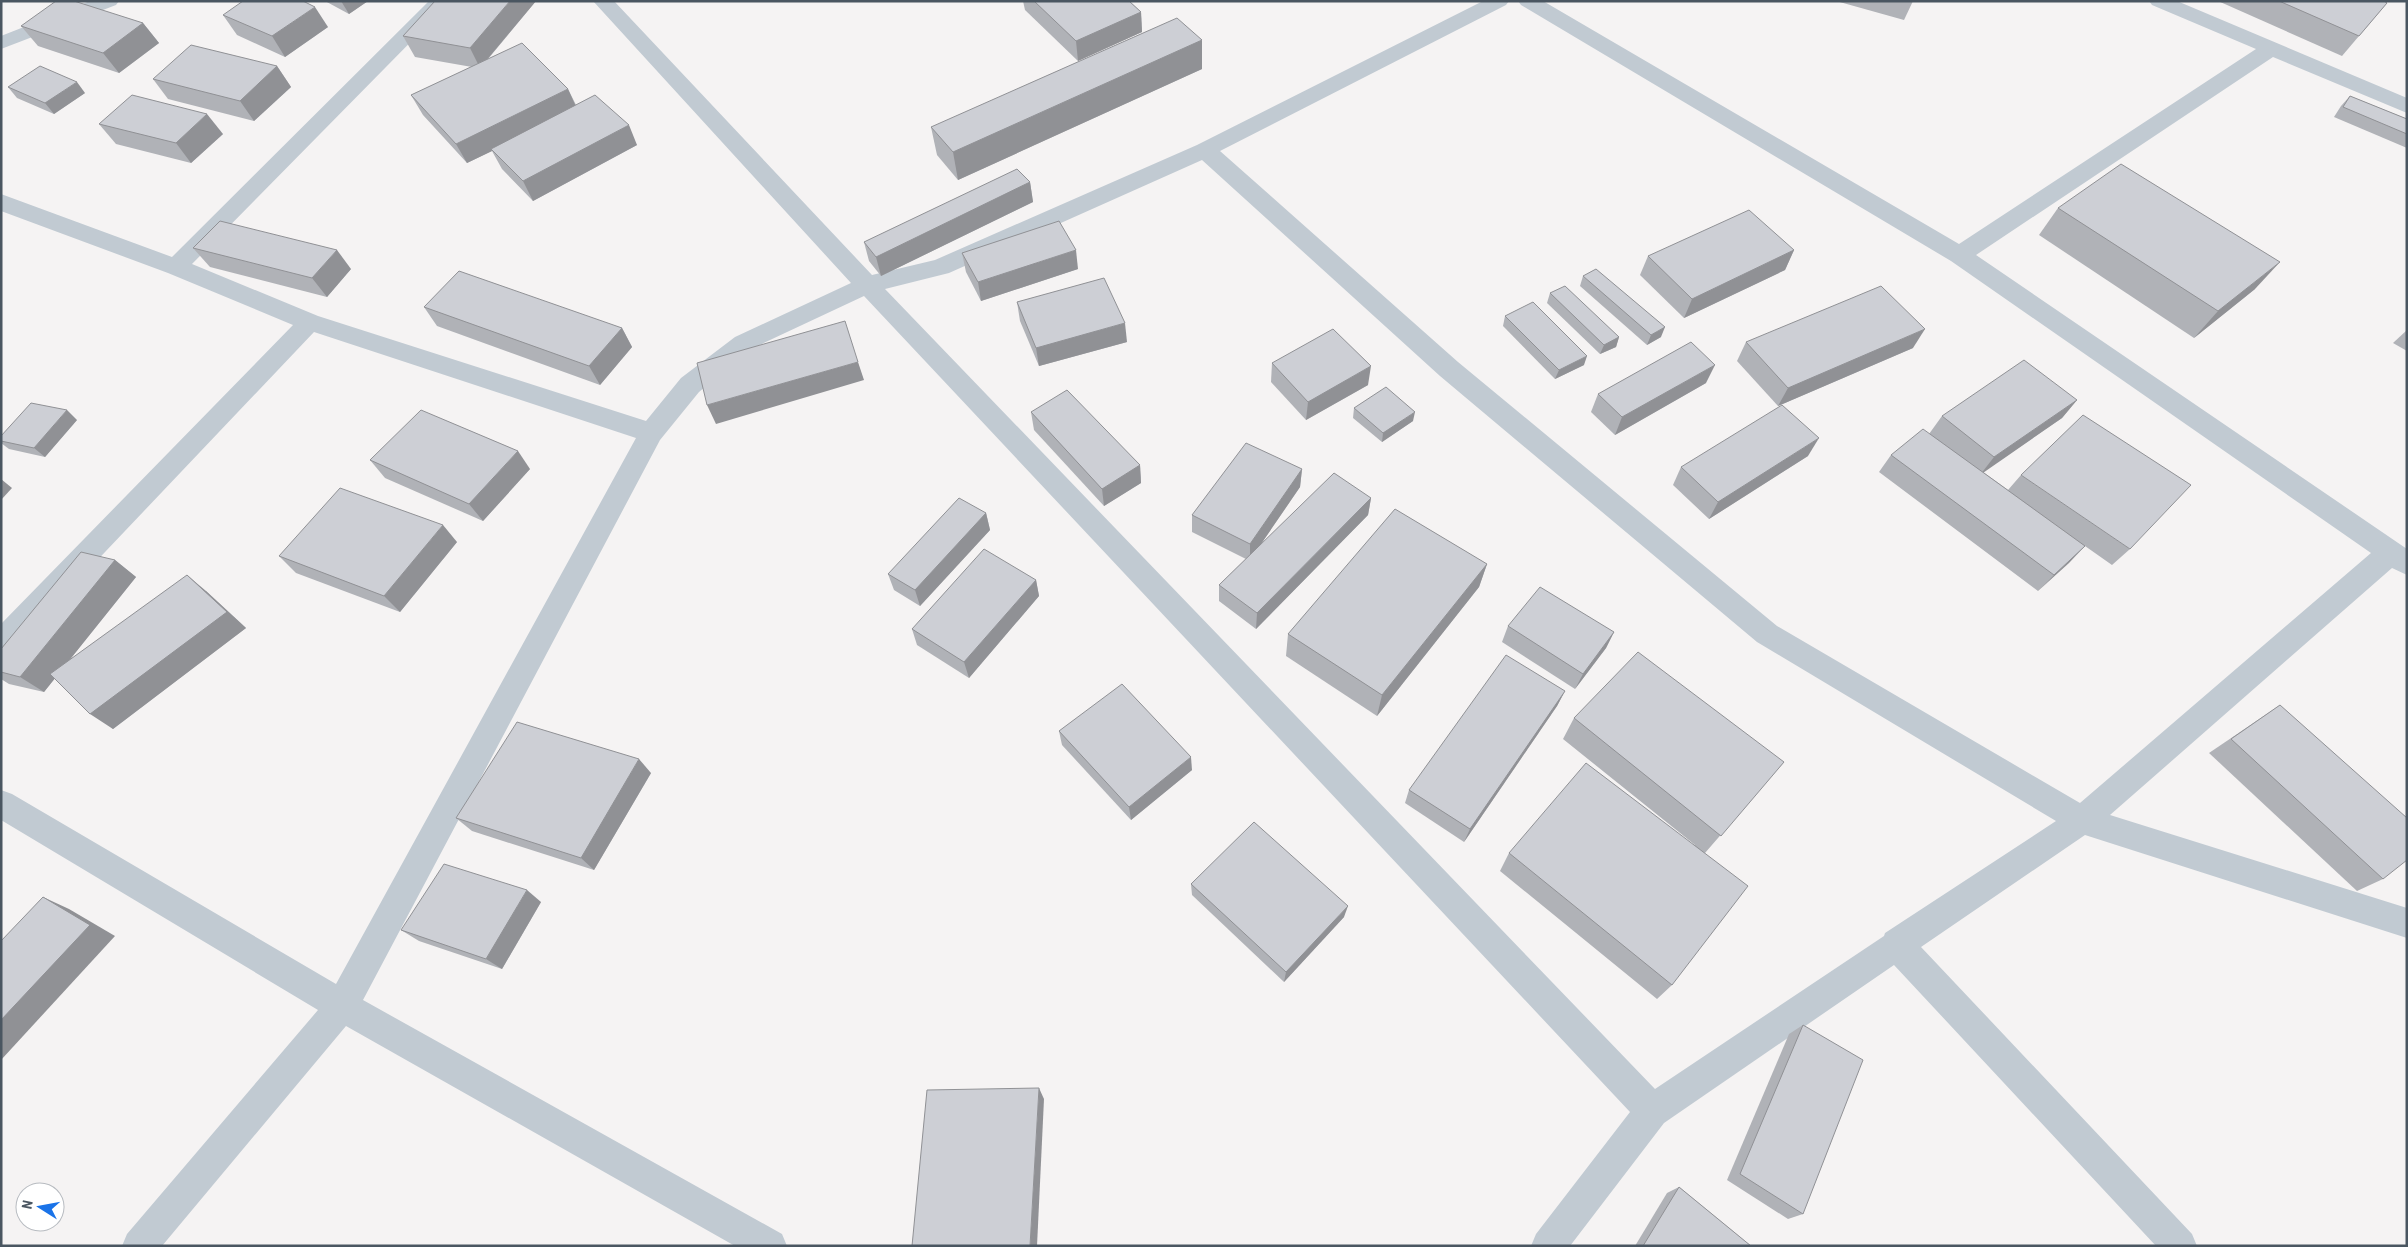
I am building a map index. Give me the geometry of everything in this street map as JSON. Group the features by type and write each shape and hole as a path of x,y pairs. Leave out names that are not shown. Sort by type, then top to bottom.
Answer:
{"street":[{"path":"4,41 110,1"},
{"path":"176,267 441,1"},
{"path":"603,1 866,285 1652,1111"},
{"path":"140,1246 342,1006 651,433 690,385 743,343 866,285 941,267 1205,150 1499,1"},
{"path":"1528,1 1959,255 2399,559 2082,820 1896,944 1652,1111 1548,1246"},
{"path":"2159,1 2407,106"},
{"path":"1959,255 2272,48"},
{"path":"1205,150 1449,369 1767,634 2082,820 2407,923"},
{"path":"1,202 176,267 310,322 651,433"},
{"path":"1,643 310,322"},
{"path":"1,804 342,1006 770,1246"},
{"path":"1896,944 2180,1246"}],"building":[{"path":"56,1 74,1 143,23 103,53 21,26"},
{"path":"243,1 303,1 315,7 272,36 223,15"},
{"path":"435,1 510,1 470,48 403,36"},
{"path":"1034,1 1129,1 1141,12 1076,41"},
{"path":"2279,1 2384,1 2387,3 2359,36"},
{"path":"1177,18 1202,40 953,152 931,127"},
{"path":"522,43 568,89 456,144 411,95"},
{"path":"191,45 277,66 240,101 153,79"},
{"path":"40,66 77,82 45,103 8,87"},
{"path":"132,95 207,114 176,143 99,124"},
{"path":"595,95 629,125 523,181 491,149"},
{"path":"2350,96 2407,119 2407,134 2343,107"},
{"path":"2121,164 2280,262 2218,311 2058,208"},
{"path":"1017,169 1030,182 876,257 864,242"},
{"path":"1749,210 1794,250 1692,299 1648,256"},
{"path":"220,221 337,250 312,278 193,248"},
{"path":"1059,221 1076,250 978,282 962,253"},
{"path":"1596,269 1665,327 1651,335 1583,276"},
{"path":"459,271 622,328 589,366 424,307"},
{"path":"1104,278 1125,323 1036,348 1017,302"},
{"path":"1565,286 1619,337 1604,345 1550,293"},
{"path":"1881,286 1925,329 1788,388 1746,342"},
{"path":"1533,302 1587,356 1559,370 1505,316"},
{"path":"845,321 858,362 707,405 697,363"},
{"path":"1333,329 1371,366 1308,402 1272,363"},
{"path":"1691,342 1715,365 1622,417 1598,394"},
{"path":"2024,360 2077,400 1994,457 1942,416"},
{"path":"1386,387 1415,412 1383,433 1354,408"},
{"path":"1067,390 1140,465 1102,489 1031,412"},
{"path":"31,403 67,410 34,448 1,441 1,436"},
{"path":"1782,405 1819,438 1718,502 1681,467"},
{"path":"421,410 518,451 469,504 370,460"},
{"path":"2083,415 2191,485 2130,549 2021,475"},
{"path":"1923,429 2085,546 2054,575 1891,455"},
{"path":"1246,443 1302,469 1250,544 1192,515"},
{"path":"1334,473 1371,498 1257,613 1219,585"},
{"path":"340,488 443,525 384,596 279,556"},
{"path":"959,498 986,513 915,590 888,574"},
{"path":"1395,509 1487,564 1382,695 1288,634"},
{"path":"984,549 1036,580 964,662 912,629"},
{"path":"81,552 115,560 20,677 1,672 1,649"},
{"path":"187,575 227,612 90,714 50,674"},
{"path":"1540,587 1614,632 1583,674 1508,626"},
{"path":"1638,652 1784,762 1721,836 1574,718"},
{"path":"1506,655 1565,691 1470,829 1409,790"},
{"path":"1122,684 1191,757 1129,807 1059,731"},
{"path":"2280,705 2407,818 2407,860 2383,879 2231,739"},
{"path":"517,722 639,759 581,858 456,818"},
{"path":"1586,763 1748,886 1672,985 1509,853"},
{"path":"1254,822 1348,906 1286,972 1191,884"},
{"path":"444,864 527,890 486,959 401,930"},
{"path":"43,897 90,925 1,1020 1,941"},
{"path":"1803,1025 1863,1060 1803,1214 1740,1174"},
{"path":"1039,1088 1030,1246 912,1246 927,1090"},
{"path":"1679,1187 1751,1246 1643,1246"}]}
